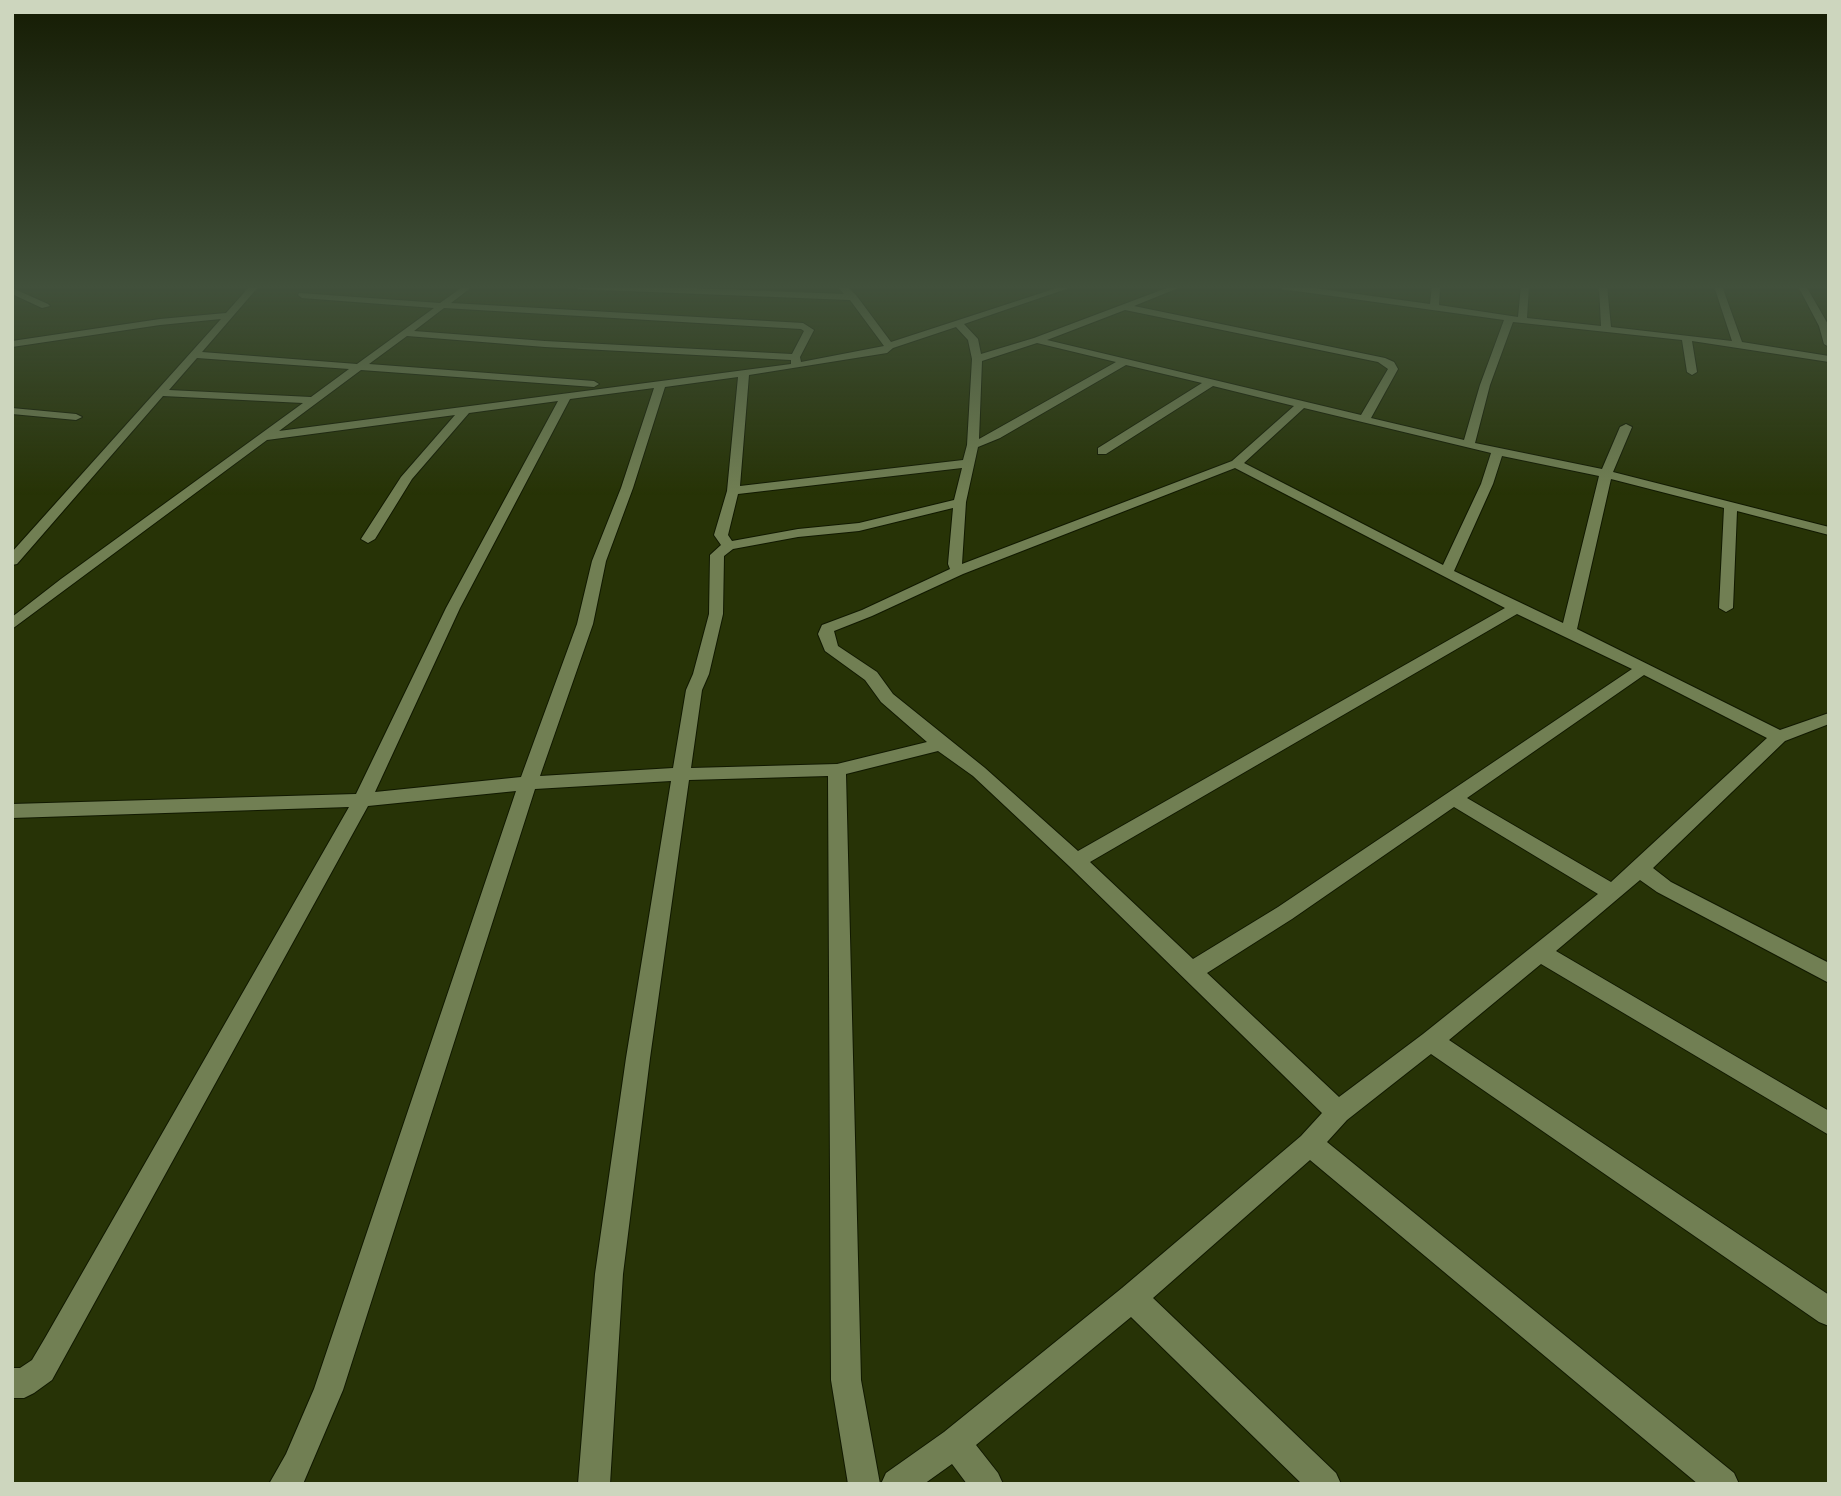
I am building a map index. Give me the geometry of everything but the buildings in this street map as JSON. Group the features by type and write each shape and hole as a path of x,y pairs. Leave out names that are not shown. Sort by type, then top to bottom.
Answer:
{"street":[{"path":"12,561 195,356"},
{"path":"208,356 639,387"},
{"path":"12,625 373,356"},
{"path":"719,356 796,361"},
{"path":"796,361 798,356"},
{"path":"261,437 744,373 796,361 851,356"},
{"path":"958,571 955,564 960,502 973,445 976,356"},
{"path":"976,359 986,356"},
{"path":"1108,356 1469,445 1606,474 1829,531"},
{"path":"1361,356 1381,360 1390,364 1392,369 1365,419"},
{"path":"1469,445 1485,385 1499,356"},
{"path":"1689,356 1692,372"},
{"path":"1808,356 1829,359"},
{"path":"973,445 1007,429 1127,360"},
{"path":"729,546 721,535 733,491 744,373"},
{"path":"1102,451 1213,381"},
{"path":"285,1484 297,1465 328,1390 528,783 585,624 599,561 627,488 661,384"},
{"path":"163,393 311,400"},
{"path":"12,1383 24,1383 42,1370 362,800 453,608 566,396"},
{"path":"1303,404 1236,464 958,571 867,613 827,628 825,634 831,648 871,676 887,698 979,772 1338,1112"},
{"path":"368,539 407,477 465,410"},
{"path":"12,411 76,416"},
{"path":"1570,631 1606,474 1626,427"},
{"path":"1447,571 1487,484 1498,450"},
{"path":"733,491 971,463"},
{"path":"1236,464 1516,608 1570,631 1779,737"},
{"path":"594,1484 609,1275 638,1058 694,690 701,674 716,614 717,555 729,546 798,533 859,527 960,502"},
{"path":"1726,608 1731,507"},
{"path":"1076,861 1516,608"},
{"path":"1192,971 1285,913 1643,668"},
{"path":"897,1484 955,1443 1132,1298 1310,1144 1338,1112 1431,1041 1613,893 1779,737 1829,718"},
{"path":"12,811 362,800 528,783 682,774 837,770 941,744"},
{"path":"837,770 846,1380 864,1484"},
{"path":"1452,797 1613,893"},
{"path":"1639,868 1664,887 1829,975"},
{"path":"1541,953 1829,1124"},
{"path":"1431,1041 1829,1312"},
{"path":"1310,1144 1723,1484"},
{"path":"1132,1298 1325,1484"},
{"path":"955,1443 987,1484"}]}
